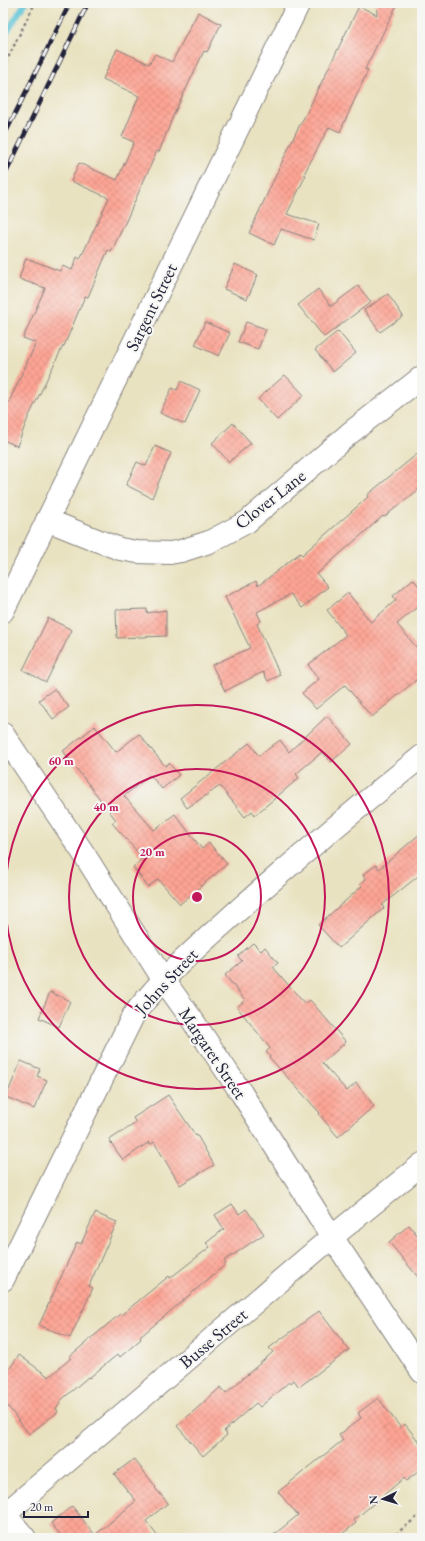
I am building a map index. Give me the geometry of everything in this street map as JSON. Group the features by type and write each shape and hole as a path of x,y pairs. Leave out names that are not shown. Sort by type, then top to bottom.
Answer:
{"street":[{"name":"Sargent Street","path":"3,611 299,3"},
{"name":"Clover Lane","path":"47,520 120,549 137,552 170,553 209,542 247,522 350,433 422,377"},
{"name":"Margaret Street","path":"3,734 82,851 163,979 242,1094 332,1237 422,1372"},
{"name":"Johns Street","path":"3,1280 133,1016 163,979 194,950 307,850 422,756"},
{"name":"Busse Street","path":"4,1513 332,1237 422,1164"},
{"path":"4,1513 25,1538"}],"path":[{"path":"3,68 35,3"},
{"path":"391,1538 422,1513"}],"building":[{"path":"376,3 398,3 365,69 368,70 340,132 329,127 304,174 306,175 287,214 319,224 314,240 281,229 274,245 249,233 297,130 359,6 377,15"},
{"path":"198,12 221,24 207,52 204,51 174,114 159,152 157,151 111,252 108,250 88,297 85,296 64,346 28,418 17,446 3,440 3,415 36,343 23,338 45,288 19,279 26,258 60,271 62,266 72,270 77,257 80,259 109,198 71,181 79,163 117,180 134,142 122,137 139,96 103,79 117,49 149,64 155,54 172,62"},
{"path":"235,264 258,275 247,299 224,289"},
{"path":"358,286 371,302 324,337 298,305 318,289 331,306"},
{"path":"388,294 403,316 380,332 364,310"},
{"path":"205,322 230,333 219,356 195,345"},
{"path":"246,322 266,329 258,349 238,342"},
{"path":"338,331 356,353 333,372 315,350"},
{"path":"285,375 304,395 277,420 258,399"},
{"path":"181,381 200,390 185,424 160,413 172,388 177,390"},
{"path":"233,423 251,443 229,462 212,443"},
{"path":"155,446 171,453 152,498 126,485 137,462 146,466"},
{"path":"422,450 422,487 384,517 383,516 317,574 328,587 302,608 291,594 257,612 261,621 257,624 280,675 268,681 263,672 225,691 212,665 250,648 225,597 256,581 258,586 300,553 302,555 368,497 367,495"},
{"path":"413,579 422,590 422,603 397,624 422,654 422,675 372,717 345,685 316,709 302,693 319,679 308,665 346,635 327,610 348,593 371,622 396,600 393,596"},
{"path":"147,609 147,613 166,610 166,636 117,638 116,610"},
{"path":"48,618 72,630 46,682 23,670"},
{"path":"54,689 69,707 53,719 39,700"},
{"path":"327,716 352,744 331,762 322,752 296,774 299,778 255,815 252,811 245,817 220,786 187,808 180,798 249,743 259,756 280,740 289,752"},
{"path":"95,726 116,752 139,734 165,766 169,763 179,775 162,789 150,775 124,796 154,830 175,814 202,849 209,843 227,864 180,904 158,879 148,887 133,867 143,858 112,823 116,820 63,751"},
{"path":"422,832 422,873 382,905 384,908 339,948 318,925 362,886 360,884 366,879 363,875 376,865 379,869"},
{"path":"253,943 261,951 265,947 278,963 273,967 305,1004 310,1000 346,1042 322,1063 347,1091 356,1083 374,1106 338,1137 319,1114 320,1113 269,1057 270,1056 266,1052 270,1048 237,1007 245,1000 225,975 242,961 238,956"},
{"path":"50,992 70,1001 59,1027 39,1018"},
{"path":"21,1061 40,1069 37,1076 47,1080 34,1109 6,1097"},
{"path":"168,1095 196,1136 197,1135 214,1165 180,1185 154,1142 150,1145 149,1142 123,1160 109,1140 136,1123 133,1118"},
{"path":"232,1204 239,1214 246,1209 264,1234 224,1261 226,1264 140,1337 141,1339 120,1357 118,1354 59,1402 60,1404 56,1408 58,1412 29,1434 3,1400 3,1378 19,1355 49,1377 71,1358 70,1356 120,1314 121,1315 169,1276 170,1278 210,1247 206,1243 224,1229 215,1215"},
{"path":"95,1213 117,1222 89,1286 93,1288 70,1338 39,1325 77,1242 81,1244"},
{"path":"409,1225 422,1241 422,1282 389,1242"},
{"path":"319,1311 349,1350 299,1387 294,1380 291,1383 289,1382 260,1407 256,1403 224,1431 227,1435 203,1456 177,1426 221,1387 226,1393 273,1352 269,1348"},
{"path":"378,1398 401,1428 405,1424 422,1446 422,1469 406,1481 404,1478 354,1520 356,1523 337,1538 270,1538 298,1515 278,1492 343,1440 339,1435 361,1418 358,1413"},
{"path":"134,1459 168,1503 146,1521 159,1538 63,1538 51,1523 72,1506 95,1535 136,1501 114,1474"}],"waterway":[{"path":"3,38 25,3"}],"railway":[{"path":"3,138 70,3"},
{"path":"3,179 88,3"}]}
